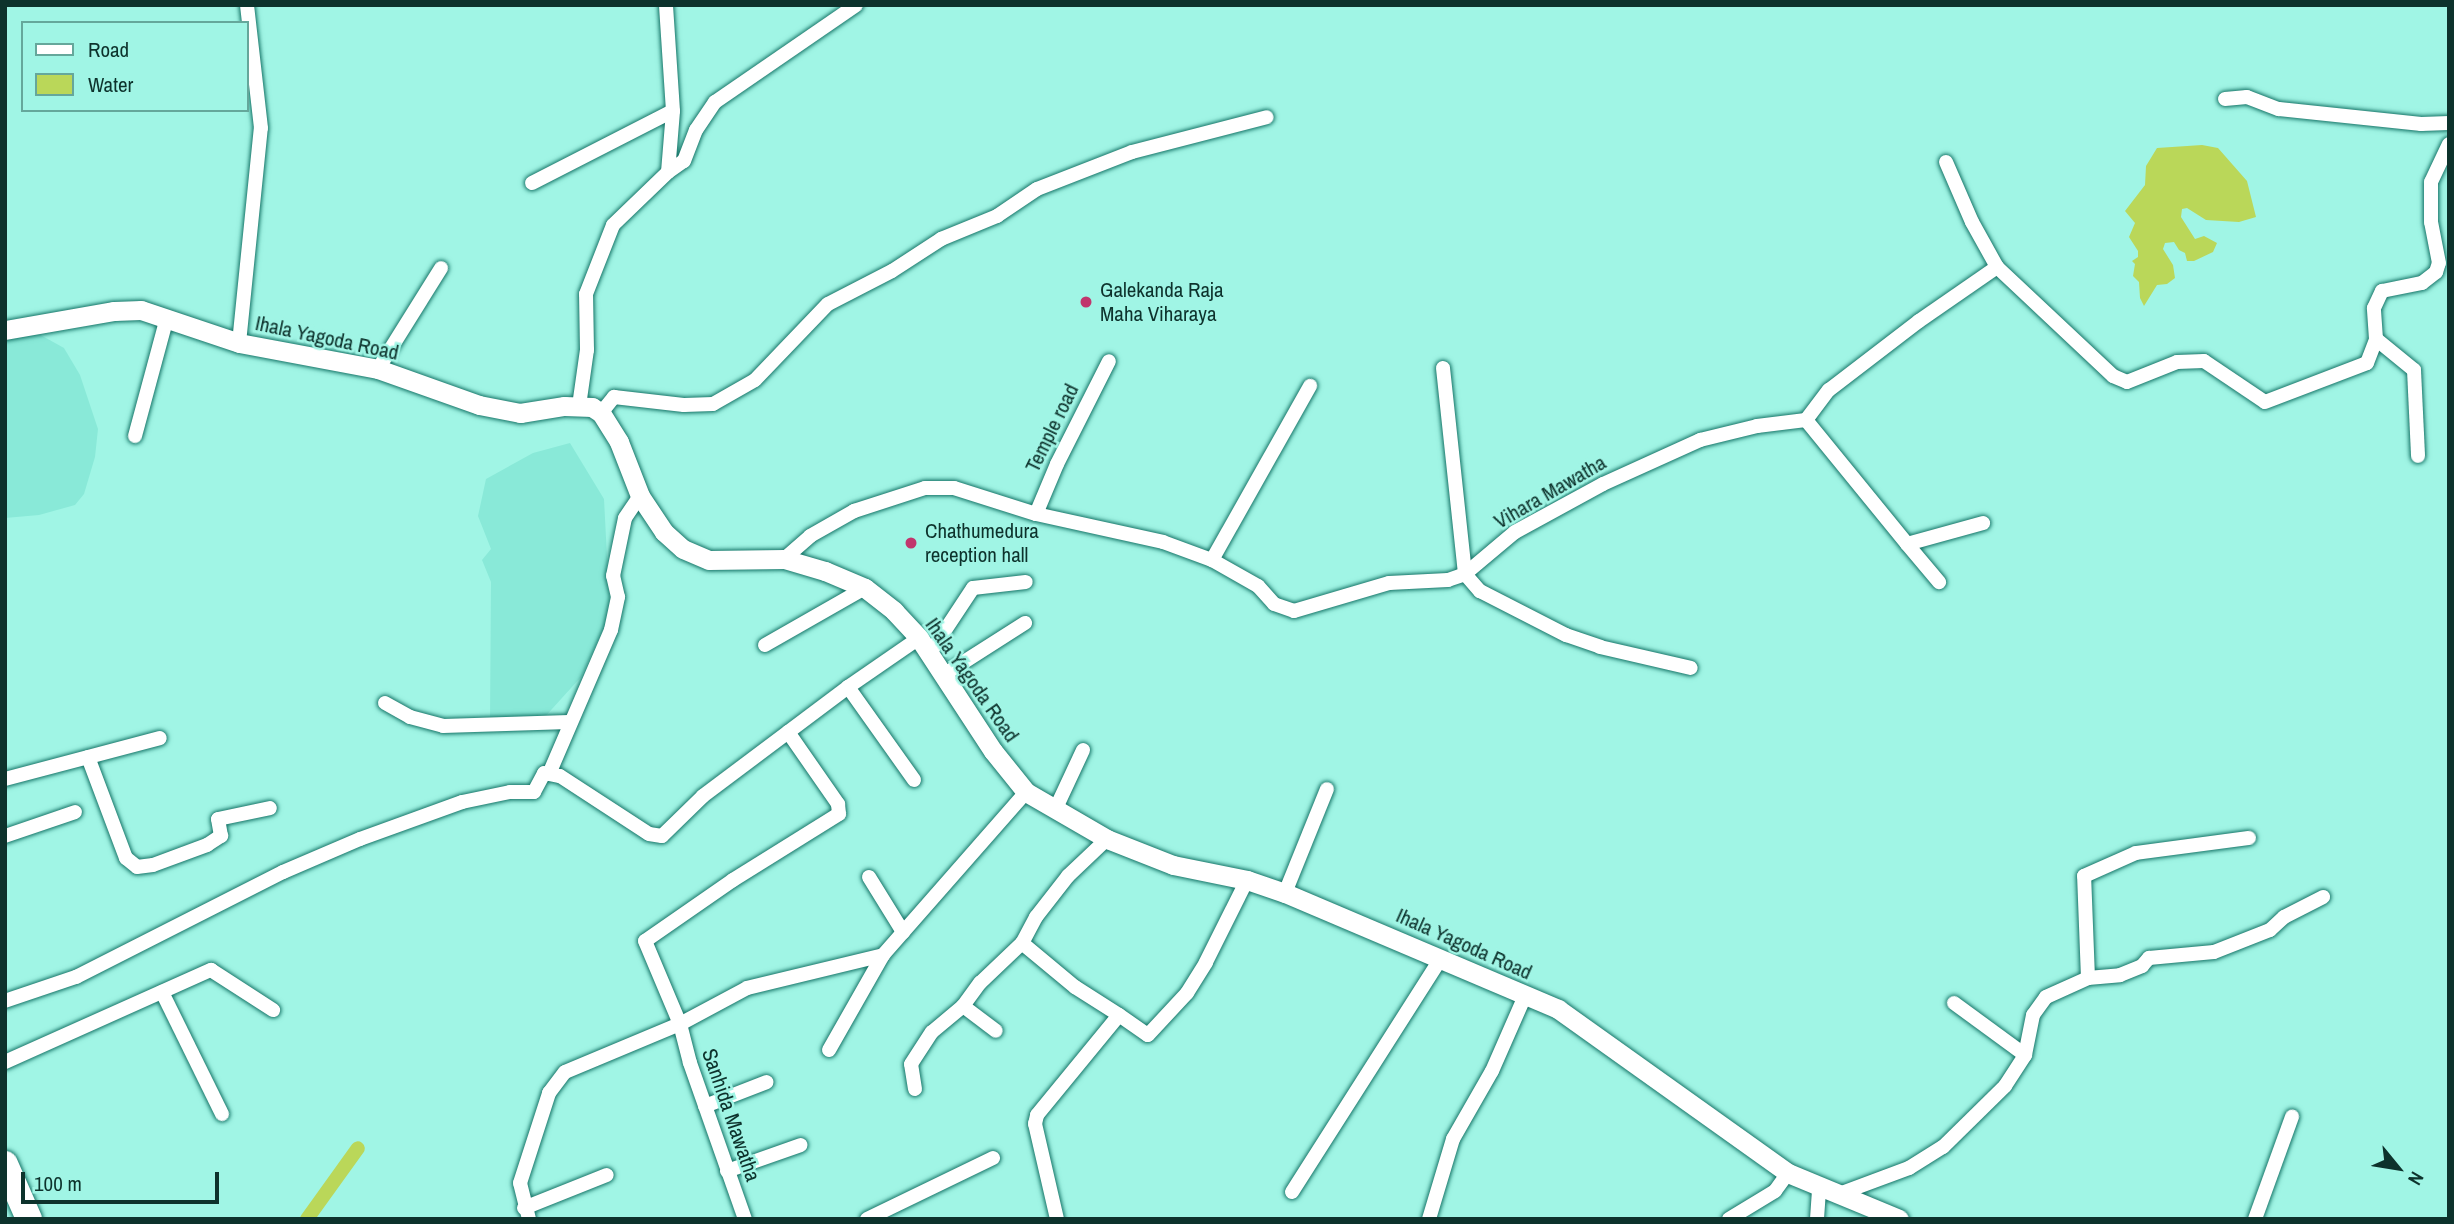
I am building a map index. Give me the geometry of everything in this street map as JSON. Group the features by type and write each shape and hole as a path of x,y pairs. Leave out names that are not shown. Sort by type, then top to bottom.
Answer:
{"highway":[{"path":"5,1164 29,1219"},
{"path":"5,1194 16,1219"}],"street":[{"path":"239,343 261,128 247,5"},
{"path":"579,406 587,350 586,294 613,225 684,160 696,130 715,102 856,5"},
{"path":"668,7 673,111 668,172"},
{"path":"2225,99 2247,97 2278,109 2343,116 2421,124 2449,123"},
{"path":"533,183 673,111"},
{"path":"601,413 614,397 684,405 713,404 755,380 828,304 892,271 941,239 997,216 1037,189 1132,152 1267,117"},
{"path":"1946,162 1972,222 1997,267 2113,376 2127,382 2177,362 2204,361 2264,402 2367,363 2376,339 2374,308 2382,291 2422,283 2443,271 2431,222 2431,182 2449,144"},
{"path":"1938,582 1806,421 1829,390 1919,321 1997,267"},
{"path":"378,369 441,268"},
{"name":"Ihala Yagoda Road","path":"5,330 114,311 141,310 239,343 378,369 479,405 520,413 592,407 601,413 618,442 640,496 664,532 692,553 709,560 783,559 865,588 894,611 925,646 993,751 1027,792 1107,839 1173,865 1247,880 1286,893 1558,1009 1788,1173 1899,1219"},
{"path":"135,436 167,317"},
{"path":"2376,339 2414,370 2418,456"},
{"name":"Temple road","path":"1036,514 1057,464 1109,361"},
{"path":"1443,368 1465,574 1480,591 1566,635 1600,647 1690,668"},
{"path":"1212,560 1310,386"},
{"name":"Vihara Mawatha","path":"783,559 810,536 853,511 925,488 954,488 1036,514 1163,542 1212,560 1258,586 1274,604 1294,611 1389,583 1448,580 1465,574 1515,532 1603,484 1675,451 1700,440 1745,429 1806,421"},
{"path":"549,774 569,722 611,630 618,597 613,576 625,518 640,496"},
{"path":"1907,544 1983,523"},
{"path":"5,1000 76,977 283,872 360,839 462,802 510,792 534,792 544,773 559,776 649,834 662,836 704,796 848,687 925,646 973,587 1026,582"},
{"path":"765,645 865,588"},
{"path":"945,674 1025,623"},
{"path":"848,687 914,780"},
{"path":"384,703 410,717 443,726 569,722"},
{"name":"Sanhida Mawatha","path":"745,1219 705,1106 680,1024 645,941 733,880 839,814 838,804 788,732"},
{"path":"5,779 160,738"},
{"path":"1056,808 1083,750"},
{"path":"88,757 126,858 136,867 153,865 207,845 220,836 218,820 270,808"},
{"path":"1286,893 1327,789"},
{"path":"829,1049 883,955 1027,792"},
{"path":"5,836 75,812"},
{"path":"2088,978 2084,876 2136,853 2249,838"},
{"path":"915,1089 911,1064 932,1032 963,1006 980,983 1022,943 1036,917 1068,876 1107,839"},
{"path":"869,877 903,932"},
{"path":"1022,943 1075,987 1148,1035 1187,993 1206,962 1247,880"},
{"path":"1839,1194 1909,1168 1943,1147 2005,1086 2025,1055 2034,1015 2046,997 2088,978 2120,975 2142,966 2149,958 2214,952 2270,930 2284,917 2323,897"},
{"path":"607,1175 527,1213 520,1183 549,1093 565,1072 680,1024 747,988 883,955"},
{"path":"1292,1192 1441,958"},
{"path":"5,1062 211,970 273,1010"},
{"path":"162,992 222,1114"},
{"path":"1429,1219 1452,1139 1492,1071 1525,996"},
{"path":"1954,1003 2025,1055"},
{"path":"963,1006 996,1031"},
{"path":"1057,1219 1035,1124 1037,1115 1119,1015"},
{"path":"705,1106 767,1082"},
{"path":"2255,1219 2292,1117"},
{"path":"727,1171 801,1145"},
{"path":"867,1219 993,1158"},
{"path":"1729,1219 1774,1191 1788,1173"},
{"path":"1817,1219 1819,1188"}],"shaded area":[{"path":"37,333 64,348 80,375 98,429 95,457 84,494 75,505 39,515 5,518 5,341"},
{"path":"570,443 604,499 610,614 581,677 542,720 490,721 491,582 482,560 491,549 478,516 486,479 533,453"}],"water":[{"path":"2202,145 2218,148 2247,181 2256,217 2239,222 2206,220 2187,208 2182,209 2181,217 2195,239 2204,236 2217,243 2213,252 2194,261 2187,261 2185,253 2179,250 2174,242 2165,243 2163,249 2173,265 2175,278 2167,284 2157,285 2144,306 2140,298 2139,282 2133,276 2135,264 2132,261 2138,257 2138,251 2129,237 2135,223 2125,211 2145,185 2146,166 2157,148"}],"waterway":[{"path":"307,1219 358,1148"}],"place":[{"name":"Galekanda Raja Maha Viharaya","path":"1086,302"},
{"name":"Chathumedura reception hall","path":"911,543"}]}
